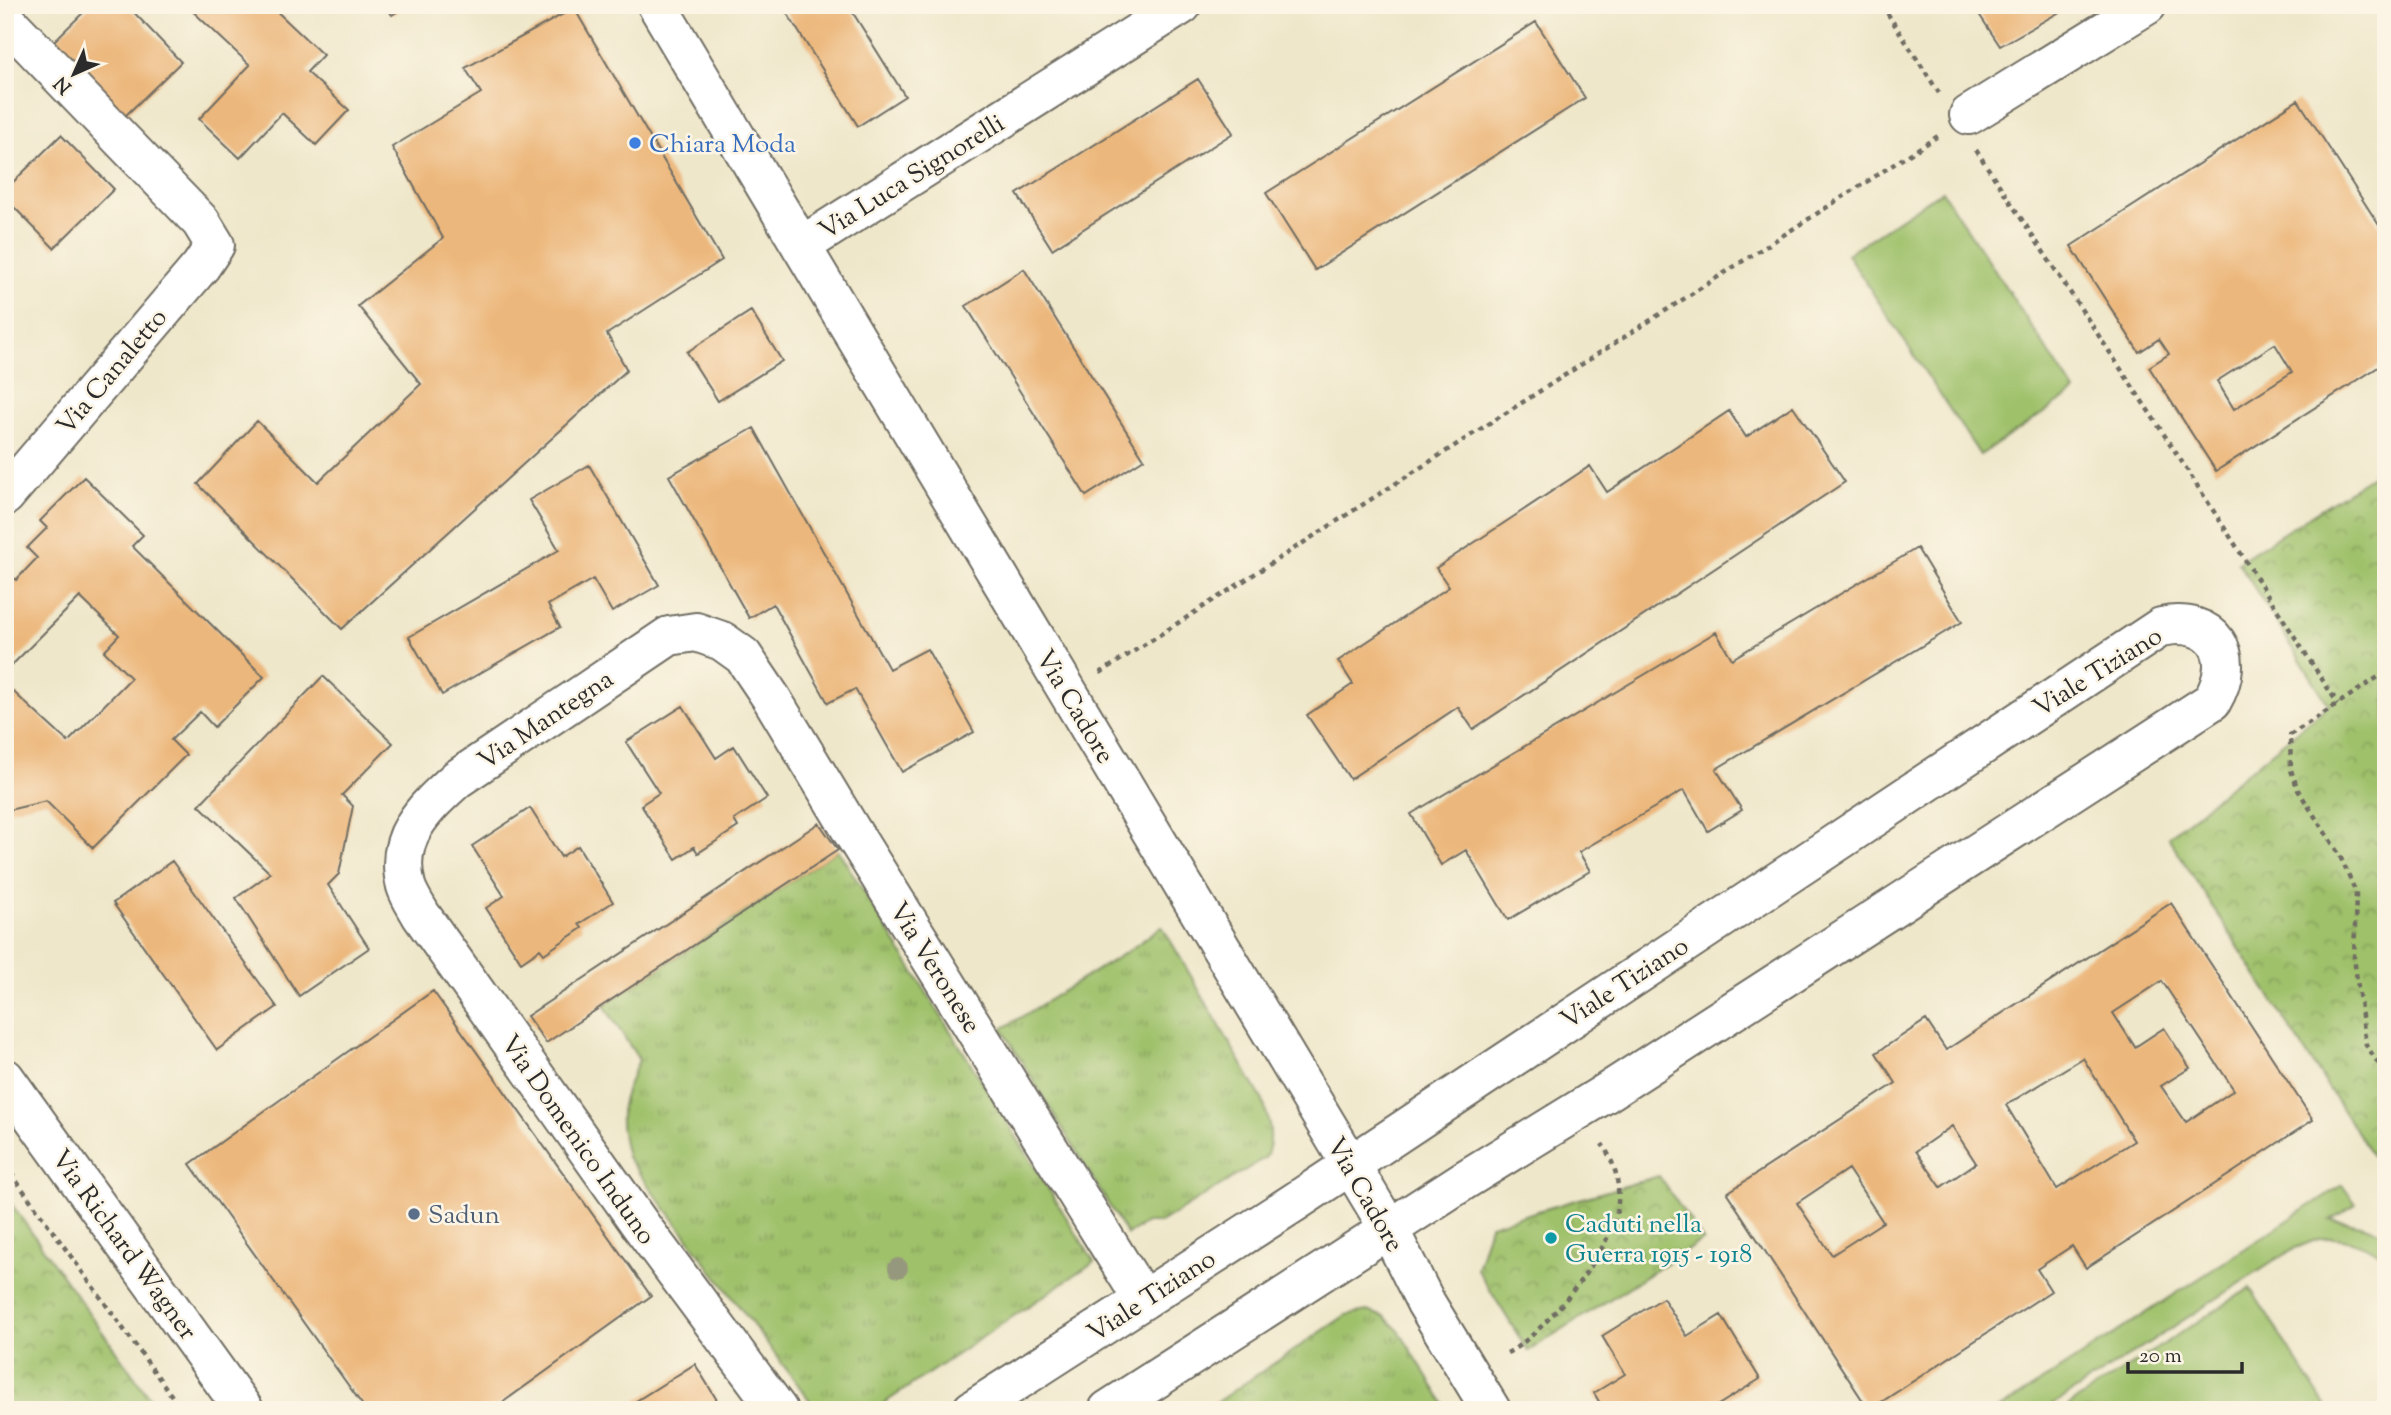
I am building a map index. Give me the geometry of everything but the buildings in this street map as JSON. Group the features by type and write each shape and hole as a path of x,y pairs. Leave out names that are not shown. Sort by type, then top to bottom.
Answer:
{"street":[{"name":"Via Cadore","path":"657,5 1389,1229 1426,1303 1491,1410"},
{"name":"Via Luca Signorelli","path":"801,246 1182,5"},
{"path":"1964,119 2147,5"},
{"name":"Via Canaletto","path":"5,19 201,222 215,245 201,267 5,496"},
{"name":"Viale Tiziano","path":"972,1410 1350,1166 2161,626 2188,624 2202,629 2221,649 2224,661 2222,684 2212,701 1606,1093 1108,1410"},
{"name":"Via Mantegna","path":"402,857 410,832 426,807 457,779 607,677 669,636 696,632 722,641"},
{"name":"Via Veronese","path":"722,641 743,656 772,698 858,842 1143,1300"},
{"name":"Via Domenico Induno","path":"402,857 407,887 421,915 642,1227 778,1410"},
{"name":"Via Richard Wagner","path":"5,1078 244,1410"}],"path":[{"path":"1882,5 1964,119 2338,705"},
{"path":"1093,678 1964,119"},
{"path":"2386,672 2290,735 2291,771 2298,790 2340,856 2356,893 2354,958 2366,1045 2386,1075"},
{"path":"1507,1353 1521,1347 1562,1304 1588,1269 1612,1227 1617,1211 1618,1186 1611,1158 1602,1144"},
{"path":"5,1165 182,1410"}],"green space":[{"path":"1942,191 2075,392 1980,455 1847,254"},
{"path":"2386,467 2386,1178 2168,837 2329,705 2238,562"},
{"path":"838,850 1094,1262 874,1410 817,1410 627,1157 621,1128 622,1107 639,1060 604,1005"},
{"path":"1162,926 1263,1101 1269,1122 1270,1143 1266,1157 1160,1223 1146,1223 1127,1235 1002,1029 1131,949"},
{"path":"1659,1176 1703,1240 1528,1351 1477,1269 1490,1225"},
{"path":"2342,1185 2356,1204 2330,1220 2359,1224 2386,1235 2386,1258 2363,1245 2337,1238 2310,1242 2293,1249 2045,1410 1998,1410"},
{"path":"5,1195 158,1410 5,1410"},
{"path":"2250,1288 2328,1410 2072,1410 2069,1405"},
{"path":"1367,1311 1385,1317 1399,1331 1448,1410 1205,1410 1346,1315"}],"place":[{"name":"Chiara Moda","path":"635,143"},
{"name":"Sadun","path":"414,1214"},
{"name":"Caduti nella Guerra 1915 - 1918","path":"1551,1238"}]}
